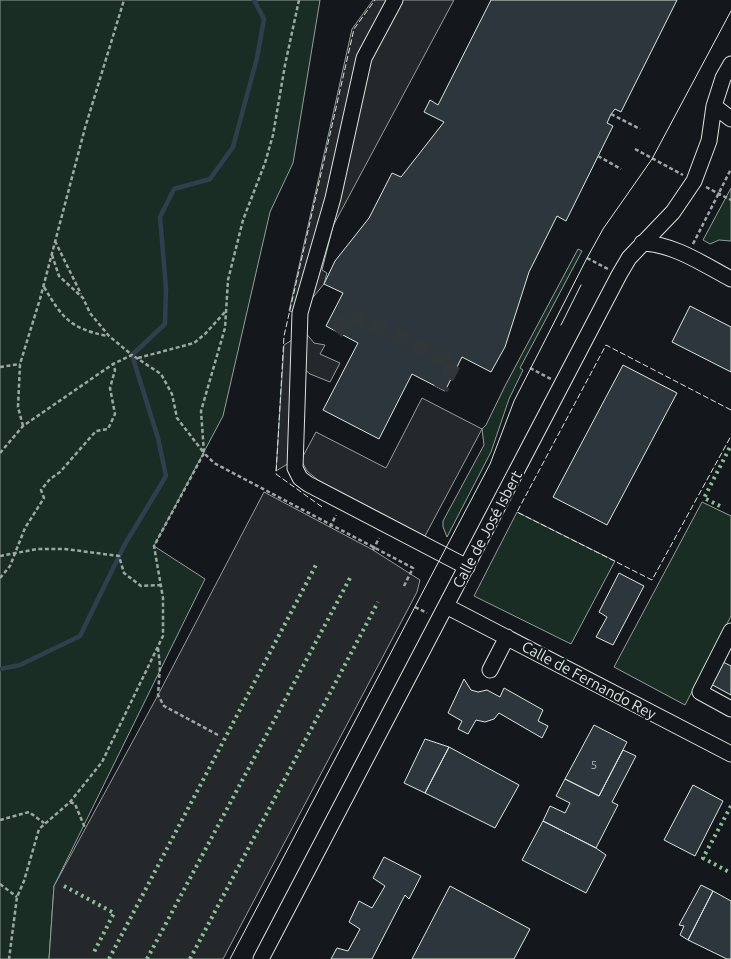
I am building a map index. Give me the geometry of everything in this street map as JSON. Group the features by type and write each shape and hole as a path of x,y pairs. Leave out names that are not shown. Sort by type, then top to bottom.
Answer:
{"street":[{"path":"396,0 364,58 332,198 300,313 295,468 300,478 308,484 467,567"},
{"name":"Calle de José Isbert","path":"261,959 629,258 673,212 694,181 703,162 709,141 714,106 723,78 731,64"},
{"path":"714,106 731,119"},
{"path":"642,243 654,243 686,255 731,279"},
{"name":"Calle de Fernando Rey","path":"446,606 731,754"},
{"path":"731,631 700,692 731,709"},
{"path":"490,670 507,637"}],"path":[{"path":"23,426 18,407 20,364 52,255 85,128 124,0"},
{"path":"9,959 17,897 39,829 70,802 102,762 163,636 163,598 154,546 204,452 201,411 225,328 228,280 243,220 265,163 273,135 299,0"},
{"path":"611,114 640,129"},
{"path":"598,156 621,169"},
{"path":"686,255 731,170"},
{"path":"56,240 90,314 109,336 132,355 161,374 172,394 177,418 214,462 413,568 404,586"},
{"path":"52,255 59,276 82,298"},
{"path":"587,258 619,276"},
{"path":"43,286 69,322 85,331 109,336"},
{"path":"138,359 194,343 206,334 226,311"},
{"path":"0,453 23,426 113,364 132,355"},
{"path":"0,367 20,364"},
{"path":"0,578 10,566 25,528 44,498 41,490 50,479 60,472 96,431 108,429 115,414 110,388 114,370 113,364"},
{"path":"530,368 562,385"},
{"path":"0,556 37,549 65,549 119,556 124,573 141,586 161,585"},
{"path":"158,647 160,666 158,695 164,706 218,735"},
{"path":"70,802 76,804 85,828"},
{"path":"0,820 28,812 44,823"},
{"path":"0,816 4,818"},
{"path":"0,884 17,897"}],"green space":[{"path":"0,0 320,0 293,163 270,212 223,416 154,546 205,579 54,886 49,959 0,959"},
{"path":"731,188 731,241 719,240 710,244 703,240"},
{"path":"578,249 582,251 520,368 523,370 509,399 491,452 447,537 443,521 484,445 482,429 486,425"},
{"path":"702,502 731,516 731,616 685,705 614,667"},
{"path":"517,512 615,561 571,644 474,596"}],"shaded area":[{"path":"373,0 454,0 333,226 322,270 327,273 324,284 300,313 289,311 352,29"},
{"path":"305,332 314,343 325,345 320,354 340,363 330,382 310,374 303,368 289,463 276,471 284,345"},
{"path":"422,398 482,429 425,536 318,480 307,471 301,460 316,432 386,468"},
{"path":"264,492 373,550 420,580 417,592 223,959 49,959 54,886 158,695"}],"building":[{"path":"491,0 677,0 621,112 615,109 611,114 607,123 613,126 566,221 557,216 529,272 505,347 491,372 462,357 445,391 412,374 379,439 323,410 358,343 326,326 343,293 324,284 335,261 369,218 392,173 401,177 444,122 424,112 430,100 438,105"},
{"path":"690,306 731,327 731,372 672,342"},
{"path":"623,365 677,393 607,525 553,497"},
{"path":"619,573 644,586 613,645 596,637 607,617 599,612"},
{"path":"721,661 731,666 731,695 709,683"},
{"path":"464,679 471,690 478,692 487,690 500,697 504,688 543,710 538,721 548,726 542,738 499,713 494,719 485,722 476,720 468,734 458,729 462,721 448,713"},
{"path":"594,725 627,742 599,796 565,779"},
{"path":"425,739 449,747 425,793 404,783"},
{"path":"449,747 519,785 495,828 425,793"},
{"path":"623,750 636,756 612,802 618,805 596,848 543,821 550,806 565,813 570,803 556,796 565,779 599,796"},
{"path":"693,785 723,801 695,856 664,840"},
{"path":"543,821 606,855 586,893 522,860"},
{"path":"384,857 421,876 409,899 405,895 372,959 331,959 337,948 348,951 360,929 349,922 359,901 372,908 385,886 373,878"},
{"path":"701,885 713,891 688,940 680,935 684,926 679,925"},
{"path":"450,886 530,929 514,959 412,959"},
{"path":"713,891 731,901 731,959 727,959 688,940"}],"waterway":[{"path":"0,669 20,665 80,636 125,544 166,476 158,438 132,355 165,324 166,288 160,217 174,189 210,179 233,147 257,58 264,19 254,0"}],"tunnel":[{"path":"336,332 351,315 454,363 441,389"}],"tram line":[{"path":"230,959 490,464 514,401 587,258 603,229 652,159 731,11"},
{"path":"561,325 581,285"}],"hedge":[{"path":"720,506 704,498 731,445"},
{"path":"109,959 317,563"},
{"path":"147,959 350,578"},
{"path":"190,959 378,602"},
{"path":"731,806 703,858 731,873"},
{"path":"64,886 114,913 93,954"}],"fence":[{"path":"322,507 276,474 284,336 354,29 375,0"},
{"path":"731,410 606,345 517,512 652,580 731,436"}]}
